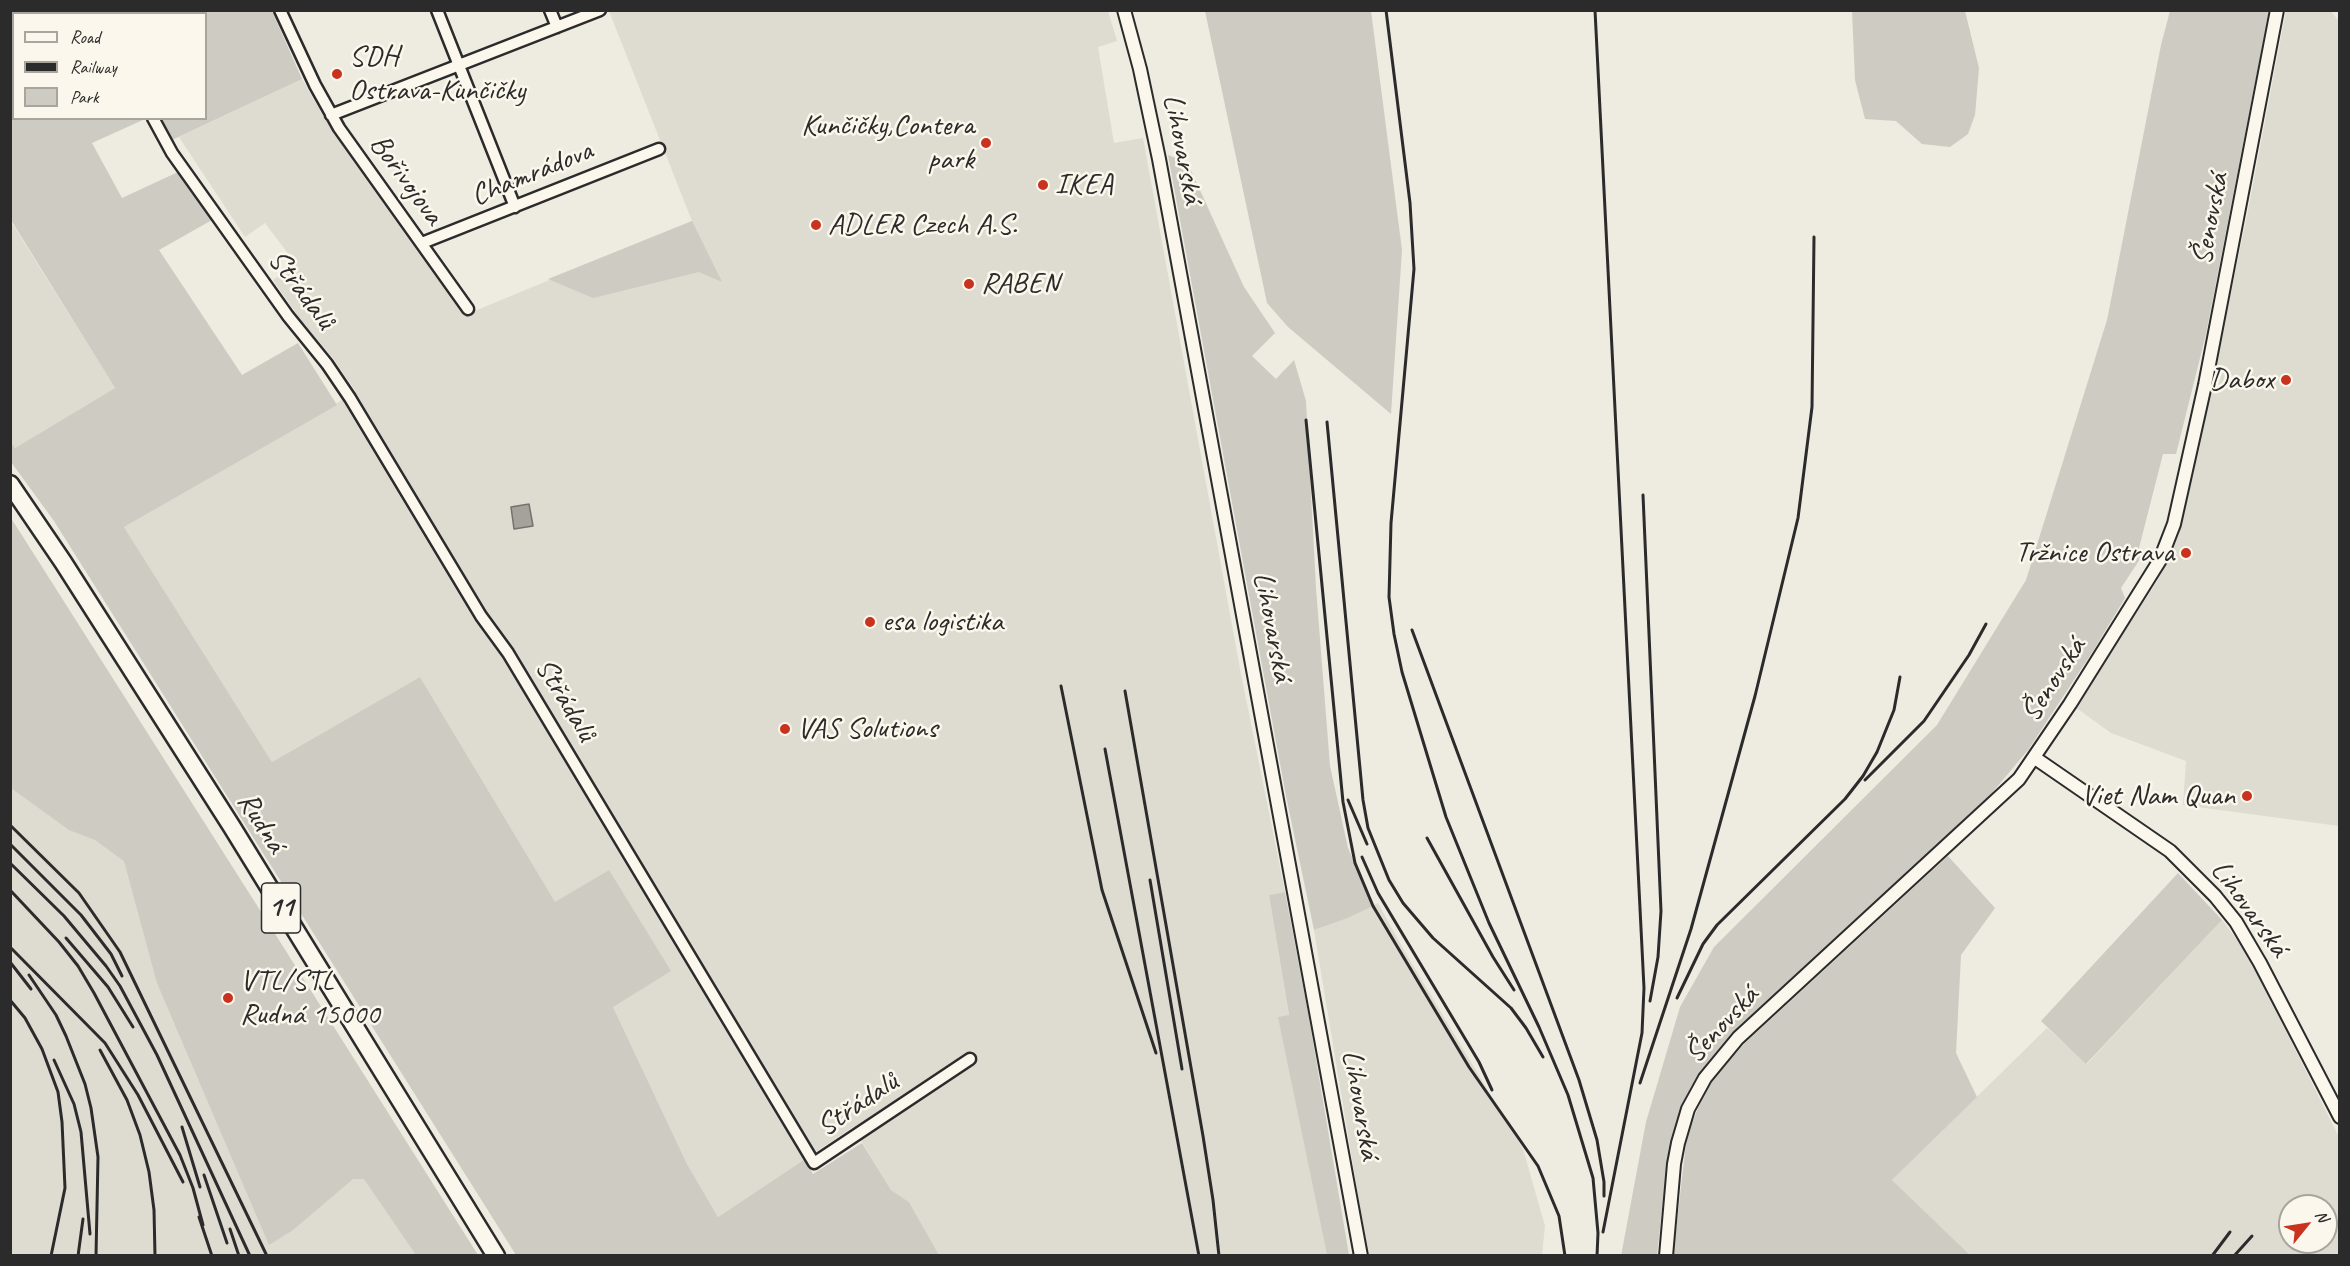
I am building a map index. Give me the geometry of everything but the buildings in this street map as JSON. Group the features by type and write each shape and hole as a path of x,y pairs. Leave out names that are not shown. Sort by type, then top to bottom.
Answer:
{"main road":[{"name":"Rudná","path":"10,484 63,562 232,827 496,1256"}],"street":[{"name":"Bořivojova","path":"280,10 305,65 359,158 468,309"},
{"path":"437,10 515,207"},
{"path":"550,10 557,27"},
{"path":"332,115 600,10"},
{"name":"Lihovarská","path":"1124,10 1142,78 1159,159 1361,1256"},
{"name":"Šenovská","path":"1666,1256 1674,1164 1680,1132 1695,1095 1717,1062 1751,1026 2019,779 2035,758 2160,560 2174,524 2205,385 2277,10"},
{"name":"Střádalů","path":"154,120 172,153 288,316 327,364 350,398 475,607 508,653 814,1163 970,1059"},
{"name":"Chamrádova","path":"422,243 659,149"},
{"name":"Lihovarská","path":"2035,758 2169,851 2215,896 2260,963 2340,1117"}],"shaded area":[{"path":"609,11 1108,11 1117,41 1098,47 1114,143 1143,138 1240,669 1285,892 1269,895 1289,1016 1279,1017 1327,1255 939,1255 909,1202 891,1190 853,1127 718,1217 687,1164 613,1007 609,870 555,903 420,677 272,762 124,527 356,392 273,280 296,264 265,223 245,237 179,137 302,79 329,126 465,315 692,221"},
{"path":"2286,11 2331,11 2340,23 2339,826 2183,805 2186,761 2111,733 2075,707 2158,580 2179,534 2247,216"},
{"path":"10,220 115,388 15,448 10,443"},
{"path":"529,504 533,526 514,529 511,507"},
{"path":"10,665 375,1158 440,1255 11,1255"},
{"path":"1378,903 1523,1149 1545,1226 1542,1255 1368,1255 1314,930 1348,918"},
{"path":"2222,920 2246,952 2339,1137 2339,1255 1970,1255 1892,1180 2047,1028 2087,1064"}],"green space":[{"path":"272,11 302,79 172,140 161,120 207,120 207,12 114,12"},
{"path":"1205,11 1371,11 1402,250 1391,414 1288,327 1267,303"},
{"path":"1852,11 1965,11 1979,68 1975,115 1968,134 1950,147 1922,144 1896,121 1865,119 1855,80"},
{"path":"2170,11 2269,11 2206,334 2176,454 2163,454 2139,548 2142,556 2121,588 2125,598 2028,750 1976,812 1717,1055 1690,1088 1667,1163 1657,1255 1621,1256 1646,1122 1680,1007 1714,947 1937,725 2026,580 2107,320 2161,45"},
{"path":"12,76 12,120 143,120 92,143 122,198 178,172 212,220 159,250 242,375 298,343 337,405 124,527 272,762 420,677 555,902 609,870 671,971 613,1007 687,1164 718,1217 805,1159 813,1174 862,1143 891,1190 909,1202 939,1255 516,1255 54,521 11,462 11,443 15,448 115,388 11,220 10,77"},
{"path":"1168,155 1184,161 1189,166 1244,287 1275,333 1252,356 1276,379 1294,360 1306,401 1316,588 1330,766 1348,848 1373,906 1314,930 1286,796"},
{"path":"692,221 722,282 699,272 593,298 548,279"},
{"path":"11,518 478,1255 416,1255 364,1179 353,1179 293,1230 269,1245 157,983 124,861 95,840 69,830 11,788"},
{"path":"1948,856 1995,908 1961,955 1956,1053 1977,1097 1892,1180 1970,1255 1673,1256 1687,1135 1708,1084 1745,1043"},
{"path":"2178,873 2222,920 2086,1064 2041,1021"},
{"path":"1285,892 1308,1012 1349,1255 1327,1255 1278,1017 1289,1015 1269,895"}],"railway":[{"path":"1386,10 1410,203 1414,269 1391,523 1389,597 1394,634 1402,672 1446,817 1489,923 1539,1027 1568,1095 1593,1178 1598,1233 1597,1256"},
{"path":"1595,10 1644,988 1642,1033 1603,1232"},
{"path":"1640,1083 1691,929 1755,696 1798,518 1812,407 1814,237"},
{"path":"1306,420 1343,802 1355,863 1373,906 1469,1067 1538,1166 1559,1216 1565,1256"},
{"path":"1327,422 1363,800 1368,828 1389,880 1403,903 1433,938 1511,1008 1543,1057"},
{"path":"1643,495 1661,911 1658,957 1650,1001"},
{"path":"1865,780 1924,721 1969,655 1986,624"},
{"path":"1412,630 1579,1080 1597,1140 1604,1196"},
{"path":"1677,998 1703,944 1717,925 1845,799 1863,776 1877,752 1894,710 1900,677"},
{"path":"1061,686 1102,890 1156,1053"},
{"path":"1125,691 1203,1136 1219,1256"},
{"path":"1105,749 1199,1256"},
{"path":"1348,800 1367,844"},
{"path":"10,825 79,893 120,952 267,1256"},
{"path":"1427,838 1493,957 1514,990"},
{"path":"10,844 81,915 111,954 122,976"},
{"path":"1362,857 1378,893 1479,1062 1492,1090"},
{"path":"10,863 64,916 120,986 157,1055 250,1256"},
{"path":"1150,880 1182,1069"},
{"path":"10,890 59,942 78,966 94,993 180,1155 193,1188 203,1225"},
{"path":"66,938 108,987 133,1027"},
{"path":"10,947 105,1043 138,1095 183,1182"},
{"path":"10,962 31,989"},
{"path":"29,975 56,1015 66,1036 85,1084 91,1108 98,1157 96,1256"},
{"path":"10,1000 25,1018 42,1049 58,1092 62,1122 65,1188 51,1256"},
{"path":"100,1050 127,1100 140,1135 149,1172 154,1210 155,1256"},
{"path":"54,1060 74,1104 81,1132 90,1234"},
{"path":"182,1127 200,1187"},
{"path":"204,1175 227,1243"},
{"path":"199,1217 212,1256"},
{"path":"78,1256 83,1219"},
{"path":"230,1229 239,1256"},
{"path":"2212,1256 2230,1232"},
{"path":"2234,1256 2252,1236"}],"place":[{"name":"SDH Ostrava-Kunčičky","path":"337,74"},
{"name":"Kunčičky,Contera park","path":"986,143"},
{"name":"IKEA","path":"1043,185"},
{"name":"ADLER Czech A.S.","path":"816,225"},
{"name":"RABEN","path":"969,284"},
{"name":"Dabox","path":"2286,380"},
{"name":"Tržnice Ostrava","path":"2186,553"},
{"name":"esa logistika","path":"870,622"},
{"name":"VAS Solutions","path":"785,729"},
{"name":"Viet Nam Quan","path":"2247,796"},
{"name":"VTL/STL Rudná 15000","path":"228,998"}]}
